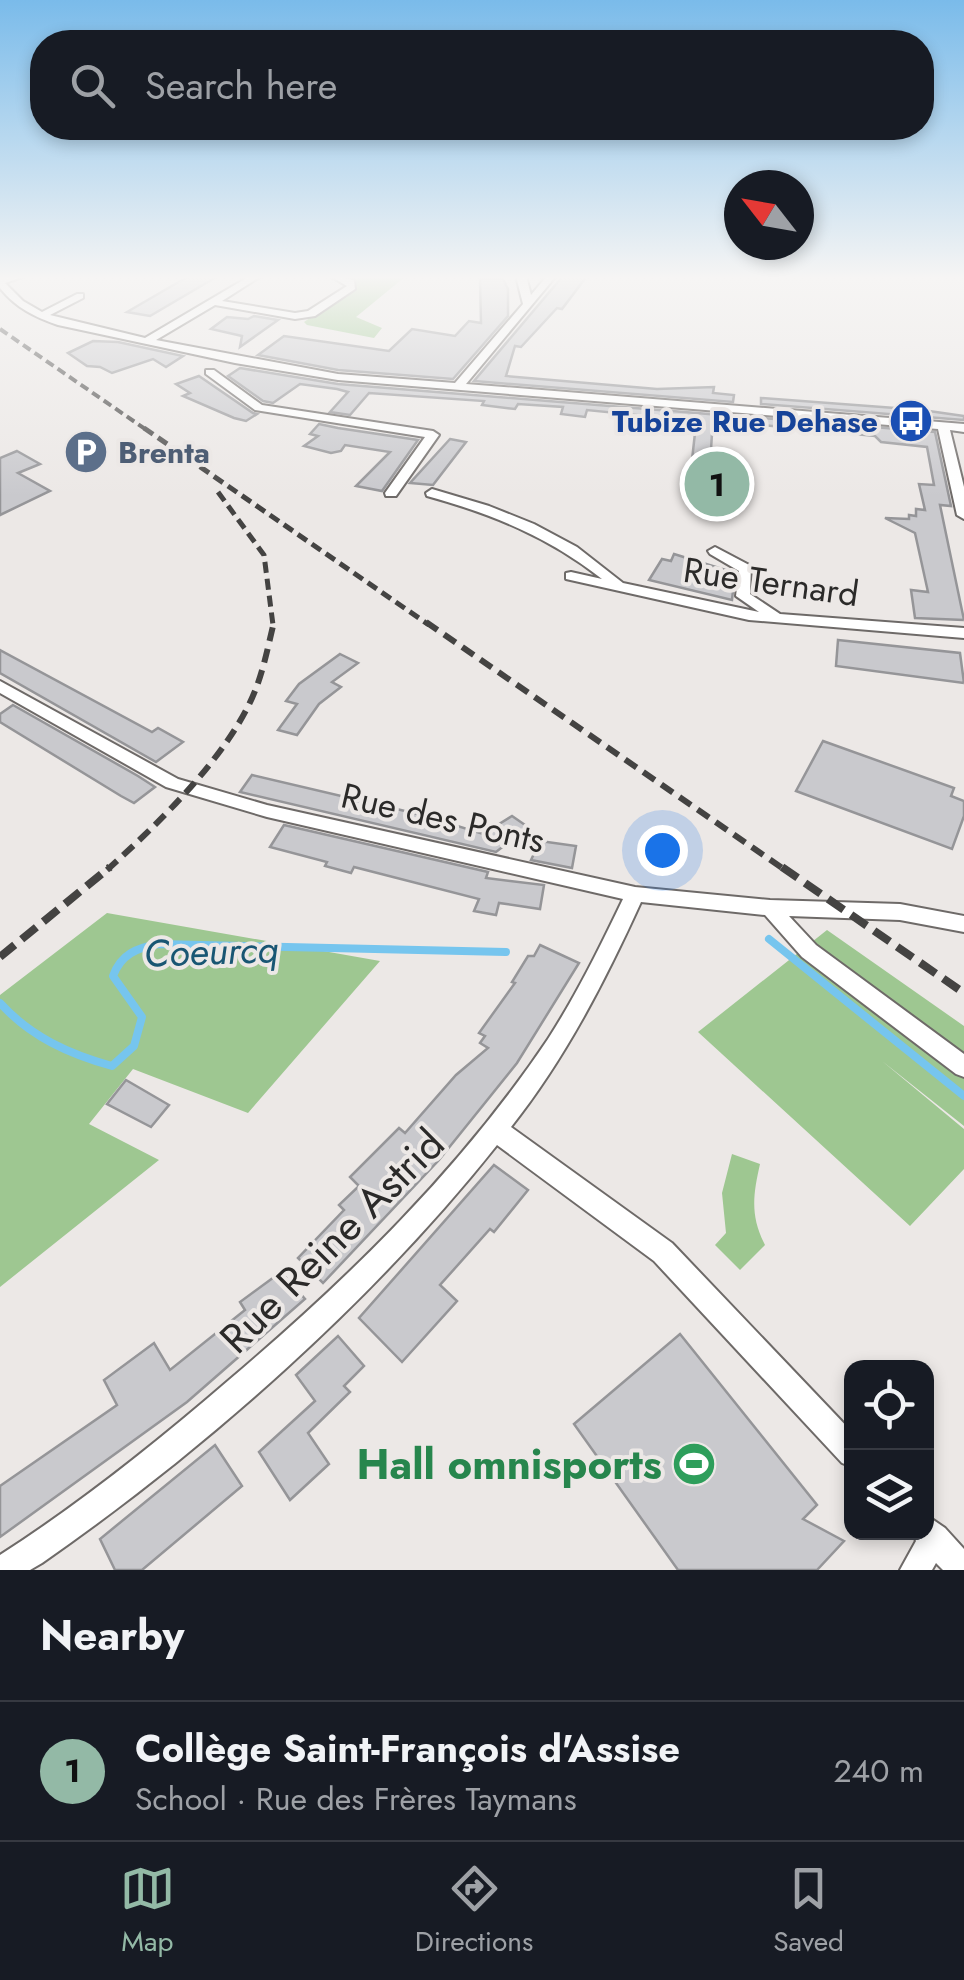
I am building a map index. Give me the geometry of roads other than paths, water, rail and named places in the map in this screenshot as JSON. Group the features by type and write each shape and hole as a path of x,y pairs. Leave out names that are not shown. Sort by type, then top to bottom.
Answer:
{"street":[{"path":"186,349 338,377 964,428"},
{"path":"459,386 490,349"},
{"path":"206,354 203,367 258,408 433,434 391,493"},
{"path":"210,372 222,358"},
{"path":"944,428 964,515"},
{"path":"432,493 485,507 545,531 620,587"},
{"path":"715,552 746,569 743,596 782,620"},
{"name":"Rue Ternard","path":"571,576 782,620 964,633"},
{"name":"Rue des Ponts","path":"0,686 172,784 266,811 635,894 770,908 900,912 964,924"},
{"name":"Rue Reine Astrid","path":"14,1567 114,1495 300,1339 382,1259 497,1131 535,1078 598,972 635,894"},
{"path":"770,908 808,951 964,1066"},
{"path":"497,1131 663,1252 849,1450"},
{"path":"934,1537 963,1570"},
{"path":"914,1570 928,1540"}],"waterway":[{"name":"Coeurcq","path":"769,939 964,1096"},
{"name":"Coeurcq","path":"0,1003 52,1043 112,1066 134,1046 142,1017 113,976 125,957 143,948 158,944 506,952"}],"railway":[{"path":"29,349 148,431"},
{"path":"144,428 429,625"},
{"path":"218,492 264,555 273,625"},
{"path":"107,870 172,808 232,734 258,683 274,622"},
{"path":"426,622 785,870"},
{"path":"0,957 110,867"},
{"path":"782,867 964,993"}],"place":[{"name":"Tubize Rue Dehase","path":"911,421"},
{"name":"Brenta","path":"86,452"},
{"name":"Collège Saint-François d'Assise","path":"717,484"},
{"name":"Hall omnisports","path":"694,1464"}]}
